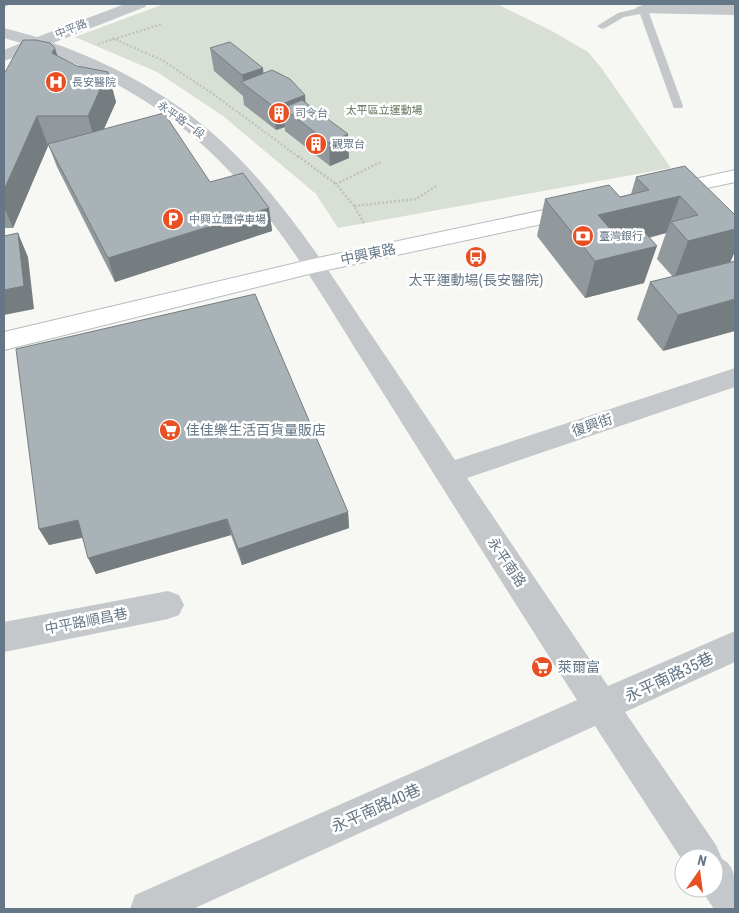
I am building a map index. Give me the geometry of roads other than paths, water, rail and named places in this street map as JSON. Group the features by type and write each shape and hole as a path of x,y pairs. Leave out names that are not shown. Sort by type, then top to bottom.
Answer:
{"main road":[{"path":"643,196 735,176"},
{"name":"中興東路","path":"4,341 313,266 594,206"}],"street":[{"name":"中平路","path":"4,56 139,4"},
{"path":"643,10 735,10"},
{"name":"永平路一段","path":"4,34 58,50 127,83 181,118 250,182 269,203 313,266"},
{"path":"672,190 691,209"},
{"name":"永平南路","path":"313,266 344,308 449,473 696,848"},
{"name":"復興街","path":"449,473 735,377"},
{"name":"中平路順昌巷","path":"4,637 168,605"},
{"name":"永平南路35巷","path":"603,707 735,646"},
{"name":"永平南路40巷","path":"149,909 603,707"},
{"path":"724,890 735,907"}],"lane":[{"path":"602,26 621,15 643,10 678,106"}],"place":[{"name":"長安醫院","path":"56,82"},
{"name":"司令台","path":"279,113"},
{"name":"觀眾台","path":"316,144"},
{"name":"中興立體停車場","path":"173,219"},
{"name":"臺灣銀行","path":"583,236"},
{"name":"太平運動場(長安醫院)","path":"476,257"},
{"name":"佳佳樂生活百貨量販店","path":"170,430"},
{"name":"萊爾富","path":"542,667"}],"park label":[{"name":"太平區立運動場","path":"384,110"}]}
